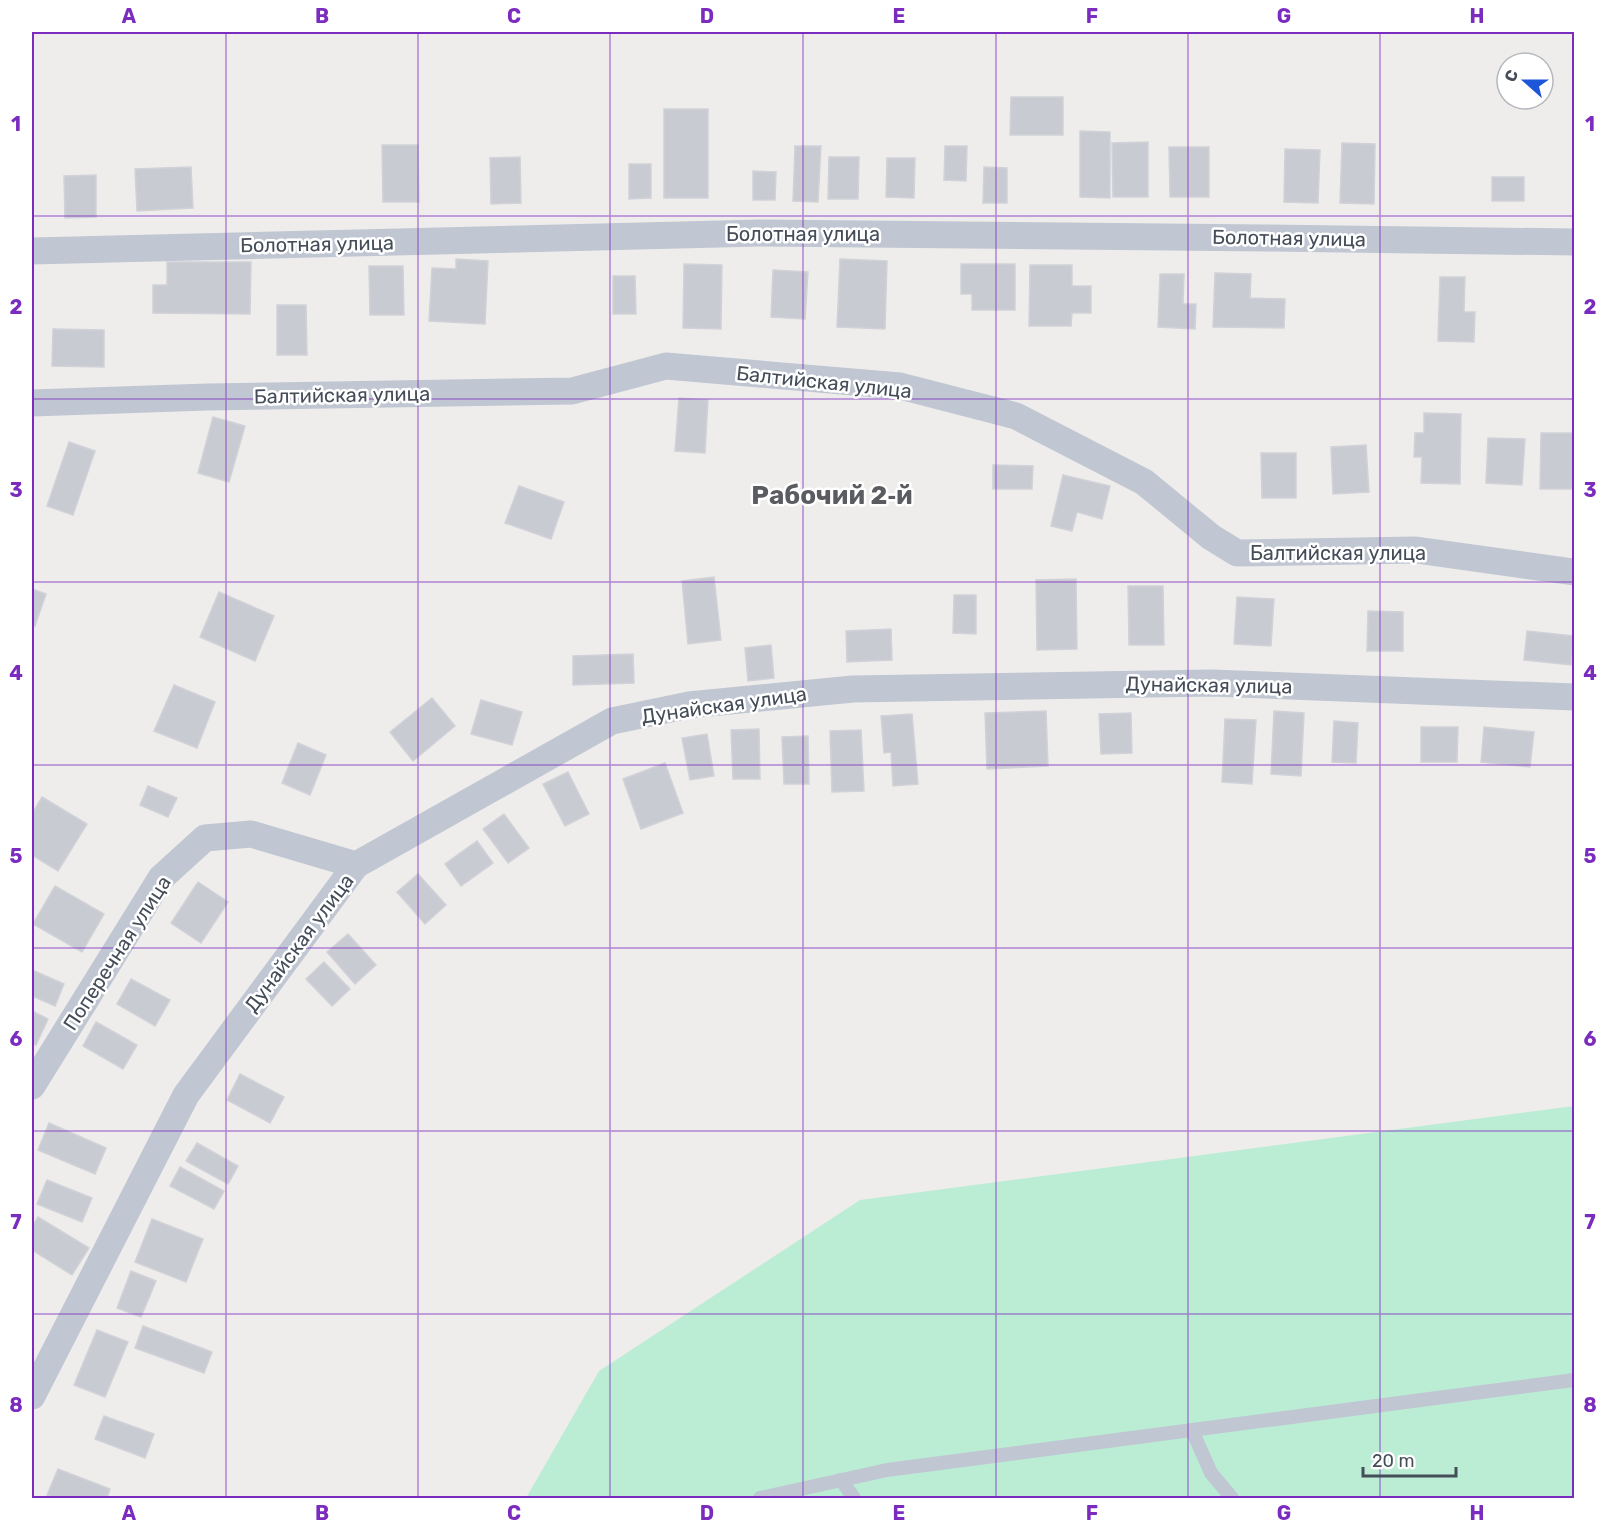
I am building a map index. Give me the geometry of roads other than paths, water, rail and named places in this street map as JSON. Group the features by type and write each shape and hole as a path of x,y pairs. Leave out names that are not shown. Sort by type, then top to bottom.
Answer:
{"street":[{"name":"Болотная улица","path":"32,251 760,233 1575,242"},
{"name":"Балтийская улица","path":"32,403 207,397 572,392 666,366 900,386 1016,416 1144,482 1211,537 1237,553 1416,550 1575,572"},
{"name":"Дунайская улица","path":"32,1396 186,1095 356,865 612,721 689,705 853,689 1211,683 1575,697"},
{"name":"Поперечная улица","path":"32,1086 161,878 205,838 251,834 356,865"}],"lane":[{"path":"760,1498 887,1470 1573,1382"},
{"path":"1192,1430 1211,1473 1232,1498"},
{"path":"842,1480 854,1498"}],"district":[{"name":"Рабочий 2‑й","path":"832,495"}]}
